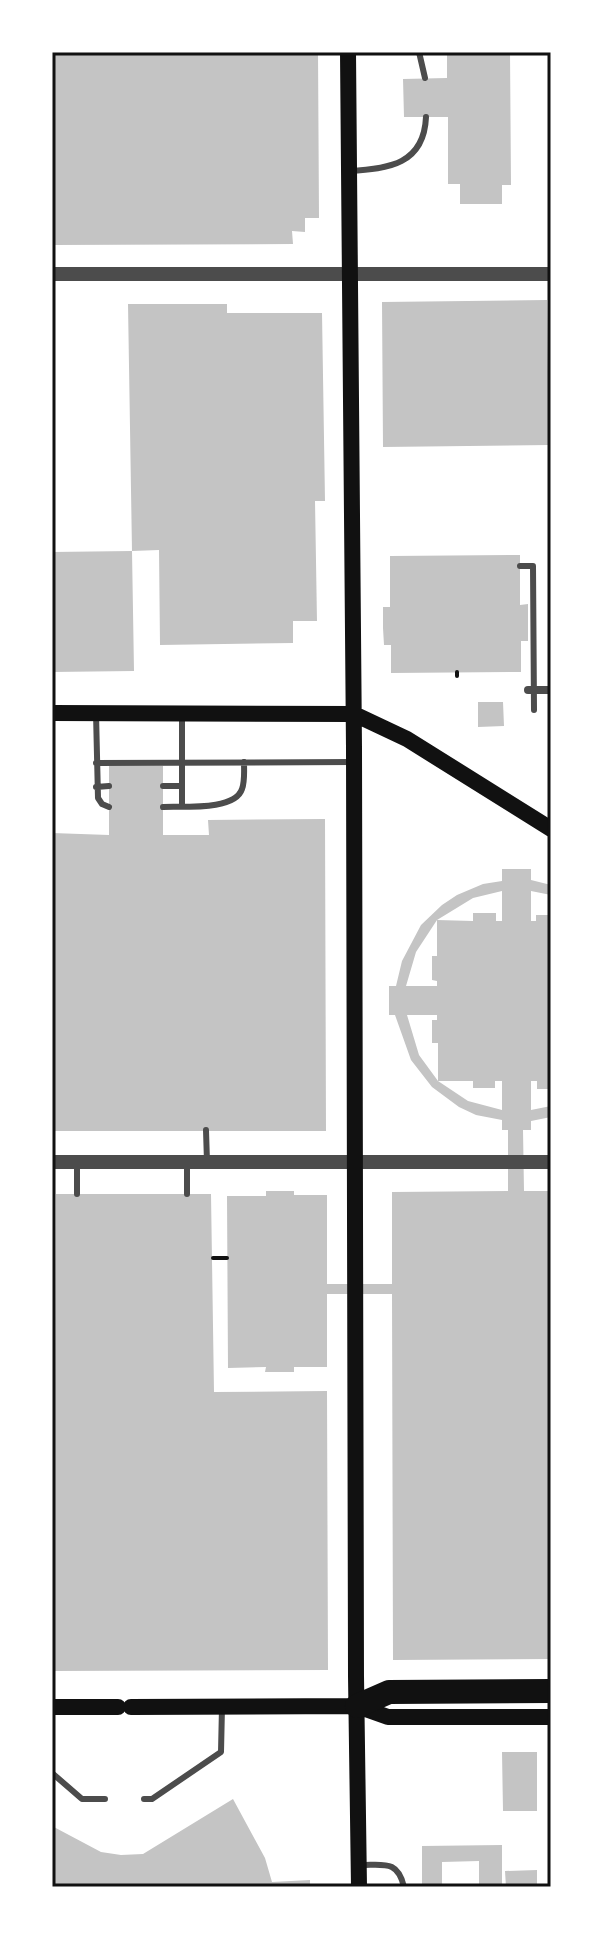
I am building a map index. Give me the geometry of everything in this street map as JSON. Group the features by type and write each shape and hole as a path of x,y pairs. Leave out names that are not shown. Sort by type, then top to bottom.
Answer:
{"highway":[{"path":"357,1706 389,1692 551,1691"}],"main road":[{"path":"348,52 359,1887"},
{"path":"52,713 354,714 407,739 551,829"},
{"path":"52,1707 357,1706 388,1717 551,1717"}],"street":[{"path":"52,274 551,274"},
{"path":"531,690 551,690"},
{"path":"52,1162 551,1162"}],"lane":[{"path":"419,52 425,78"},
{"path":"349,171 385,169 397,164 417,149 425,135 426,117"},
{"path":"520,566 533,566 531,690 534,710"},
{"path":"96,713 96,787 98,798 109,807"},
{"path":"182,713 182,806"},
{"path":"163,807 223,804 236,799 242,792 244,762"},
{"path":"96,763 354,762"},
{"path":"96,787 109,786"},
{"path":"163,786 182,786"},
{"path":"206,1130 207,1162"},
{"path":"77,1162 77,1194"},
{"path":"187,1162 187,1194"},
{"path":"144,1799 152,1799 221,1752 222,1706"},
{"path":"52,1773 82,1799 105,1799"},
{"path":"359,1865 392,1866 400,1872 404,1887"}],"path":[{"path":"213,1258 227,1258"}],"building":[{"path":"52,52 318,52 319,218 305,218 305,232 292,231 293,244 52,245"},
{"path":"447,52 510,52 511,185 502,185 502,204 460,204 460,184 448,184 448,117 404,117 403,79 447,78"},
{"path":"547,300 549,445 383,447 382,302"},
{"path":"128,304 227,304 227,313 322,313 325,501 315,501 317,621 293,621 293,643 160,645 159,550 132,551"},
{"path":"132,551 134,671 52,672 52,552"},
{"path":"520,555 520,605 528,604 528,641 521,641 521,672 391,673 391,645 384,645 383,628 383,607 390,607 390,556"},
{"path":"478,702 503,702 504,726 478,727"},
{"path":"109,766 163,766 163,835 209,835 208,820 325,819 326,1131 52,1131 52,833 109,835"},
{"path":"502,869 531,869 531,880 551,885 551,895 531,891 531,921 536,921 536,915 551,915 551,1089 537,1089 537,1081 531,1081 531,1110 551,1106 551,1117 531,1121 531,1130 523,1130 524,1191 551,1191 551,1659 393,1660 392,1294 327,1294 327,1367 294,1367 294,1372 265,1372 266,1367 228,1368 227,1196 266,1196 266,1191 327,1195 327,1284 392,1284 392,1192 508,1191 508,1130 502,1130 502,1120 476,1115 459,1107 432,1087 411,1060 395,1015 389,1015 389,986 396,986 402,961 421,925 457,895 483,884 502,881","holes":["502,891 502,921 496,921 496,913 473,913 473,921 437,920 473,898","437,920 437,956 432,956 432,980 437,981 437,986 406,986 416,952","407,1015 437,1015 437,1020 432,1020 432,1043 438,1043 438,1081 419,1055","438,1081 473,1081 473,1088 495,1088 495,1081 502,1081 502,1110 468,1101"]},
{"path":"56,1194 211,1194 214,1392 327,1391 328,1670 52,1671"},
{"path":"502,1752 537,1752 537,1811 503,1811"},
{"path":"233,1799 265,1858 272,1882 310,1880 310,1887 52,1887 52,1826 101,1852 143,1854"},
{"path":"502,1845 502,1887 479,1887 479,1861 442,1862 442,1887 422,1887 422,1846"},
{"path":"537,1870 537,1887 506,1887 505,1871"}]}
